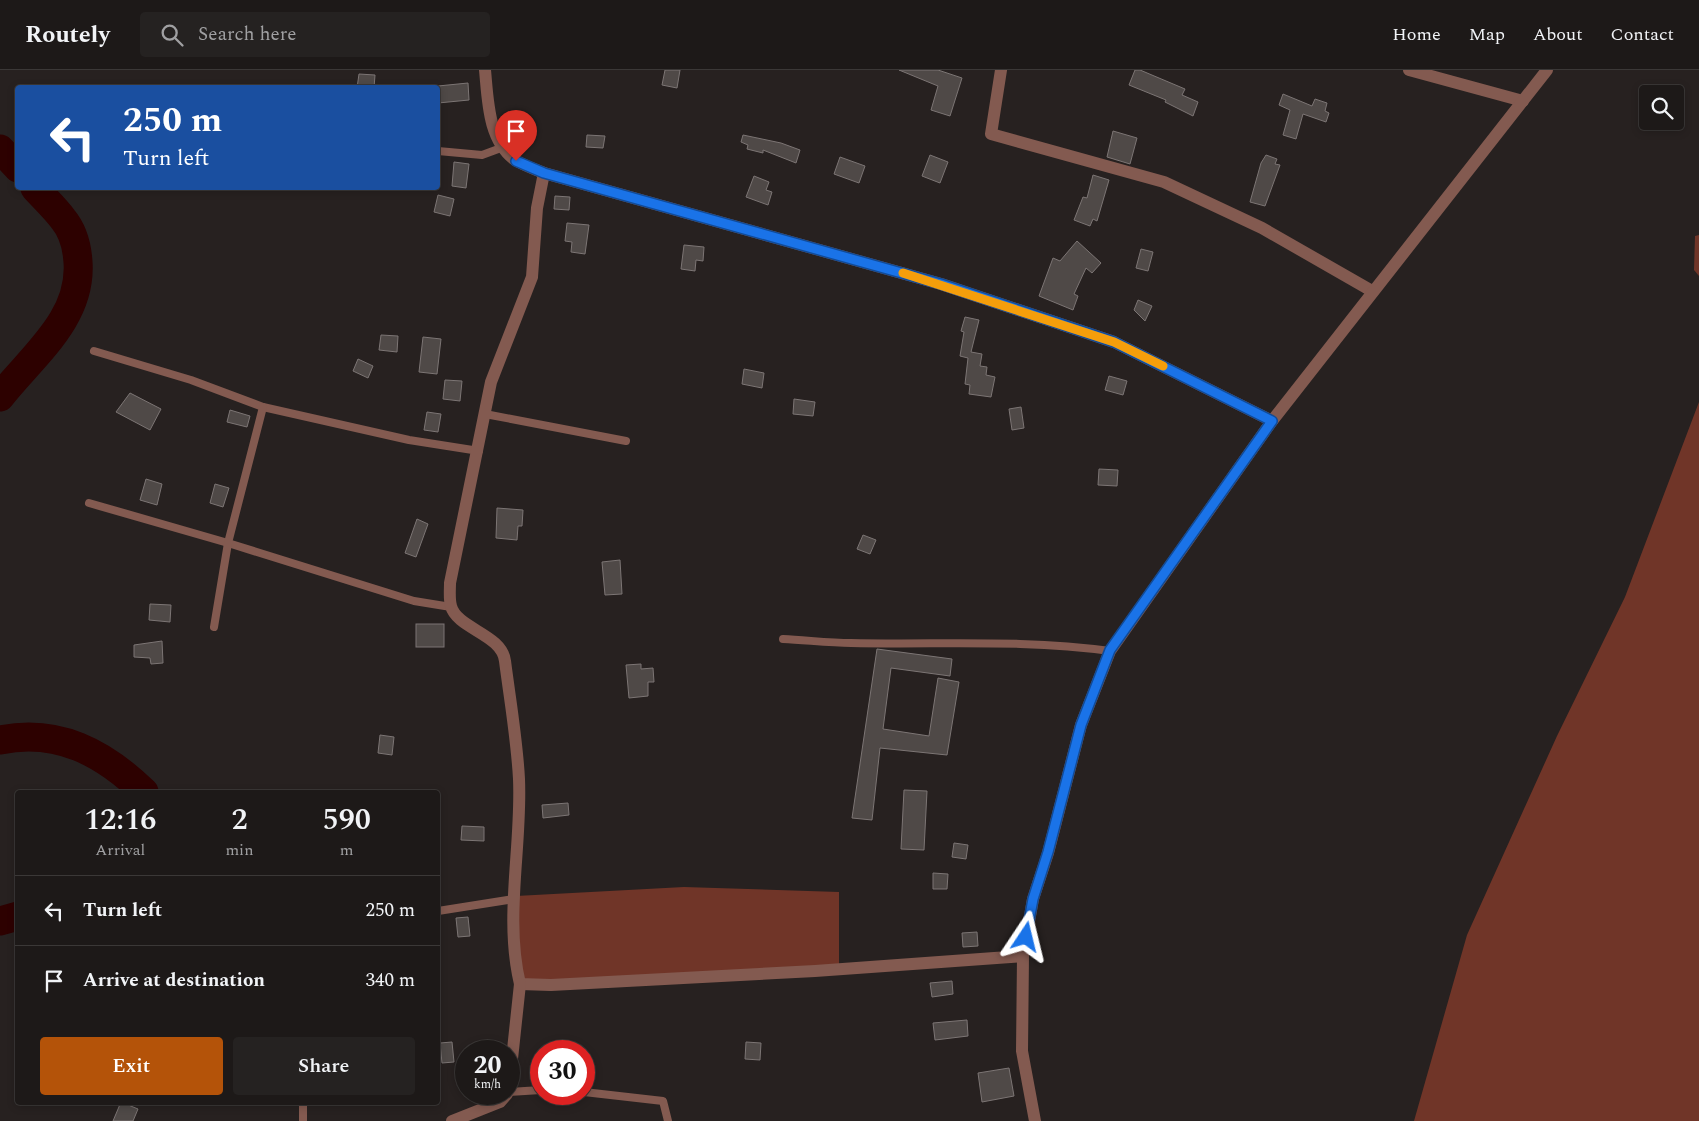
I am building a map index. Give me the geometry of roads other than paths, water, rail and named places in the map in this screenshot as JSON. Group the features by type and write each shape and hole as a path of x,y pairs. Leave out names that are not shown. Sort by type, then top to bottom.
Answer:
{"street":[{"path":"485,70 489,115 501,148 516,161 544,173 941,284 1114,342 1272,421"},
{"path":"1001,70 991,134 1164,182 1262,228 1372,291"},
{"path":"1409,70 1523,101"},
{"path":"1035,1121 1022,1051 1023,956 1033,899 1048,852 1081,725 1110,650 1272,421 1547,70"},
{"path":"514,1040 520,984 515,961 514,898 519,779 505,658 489,637 464,622 451,607 450,583 479,451 491,382 532,277 538,208 544,173"},
{"path":"520,984 551,986 815,972 1023,956"},
{"path":"452,1121 492,1105"}],"lane":[{"path":"440,151 482,155 501,148"},
{"path":"94,351 191,380 263,407 409,440 479,451"},
{"path":"214,627 228,543 263,407"},
{"path":"485,414 626,441"},
{"path":"88,503 228,543 414,601 451,607"},
{"path":"783,639 851,644 1000,642 1066,644 1110,650"},
{"path":"440,910 514,898"},
{"path":"595,1093 663,1101 668,1121"},
{"path":"303,1105 303,1121"}],"waterway":[{"path":"0,149 15,165"},
{"path":"0,397 40,351 64,319 72,301 77,282 78,262 72,234 60,215 37,190"},
{"path":"0,740 21,737 41,738 61,741 79,747 113,766 142,790"},
{"path":"0,921 15,917"}]}
